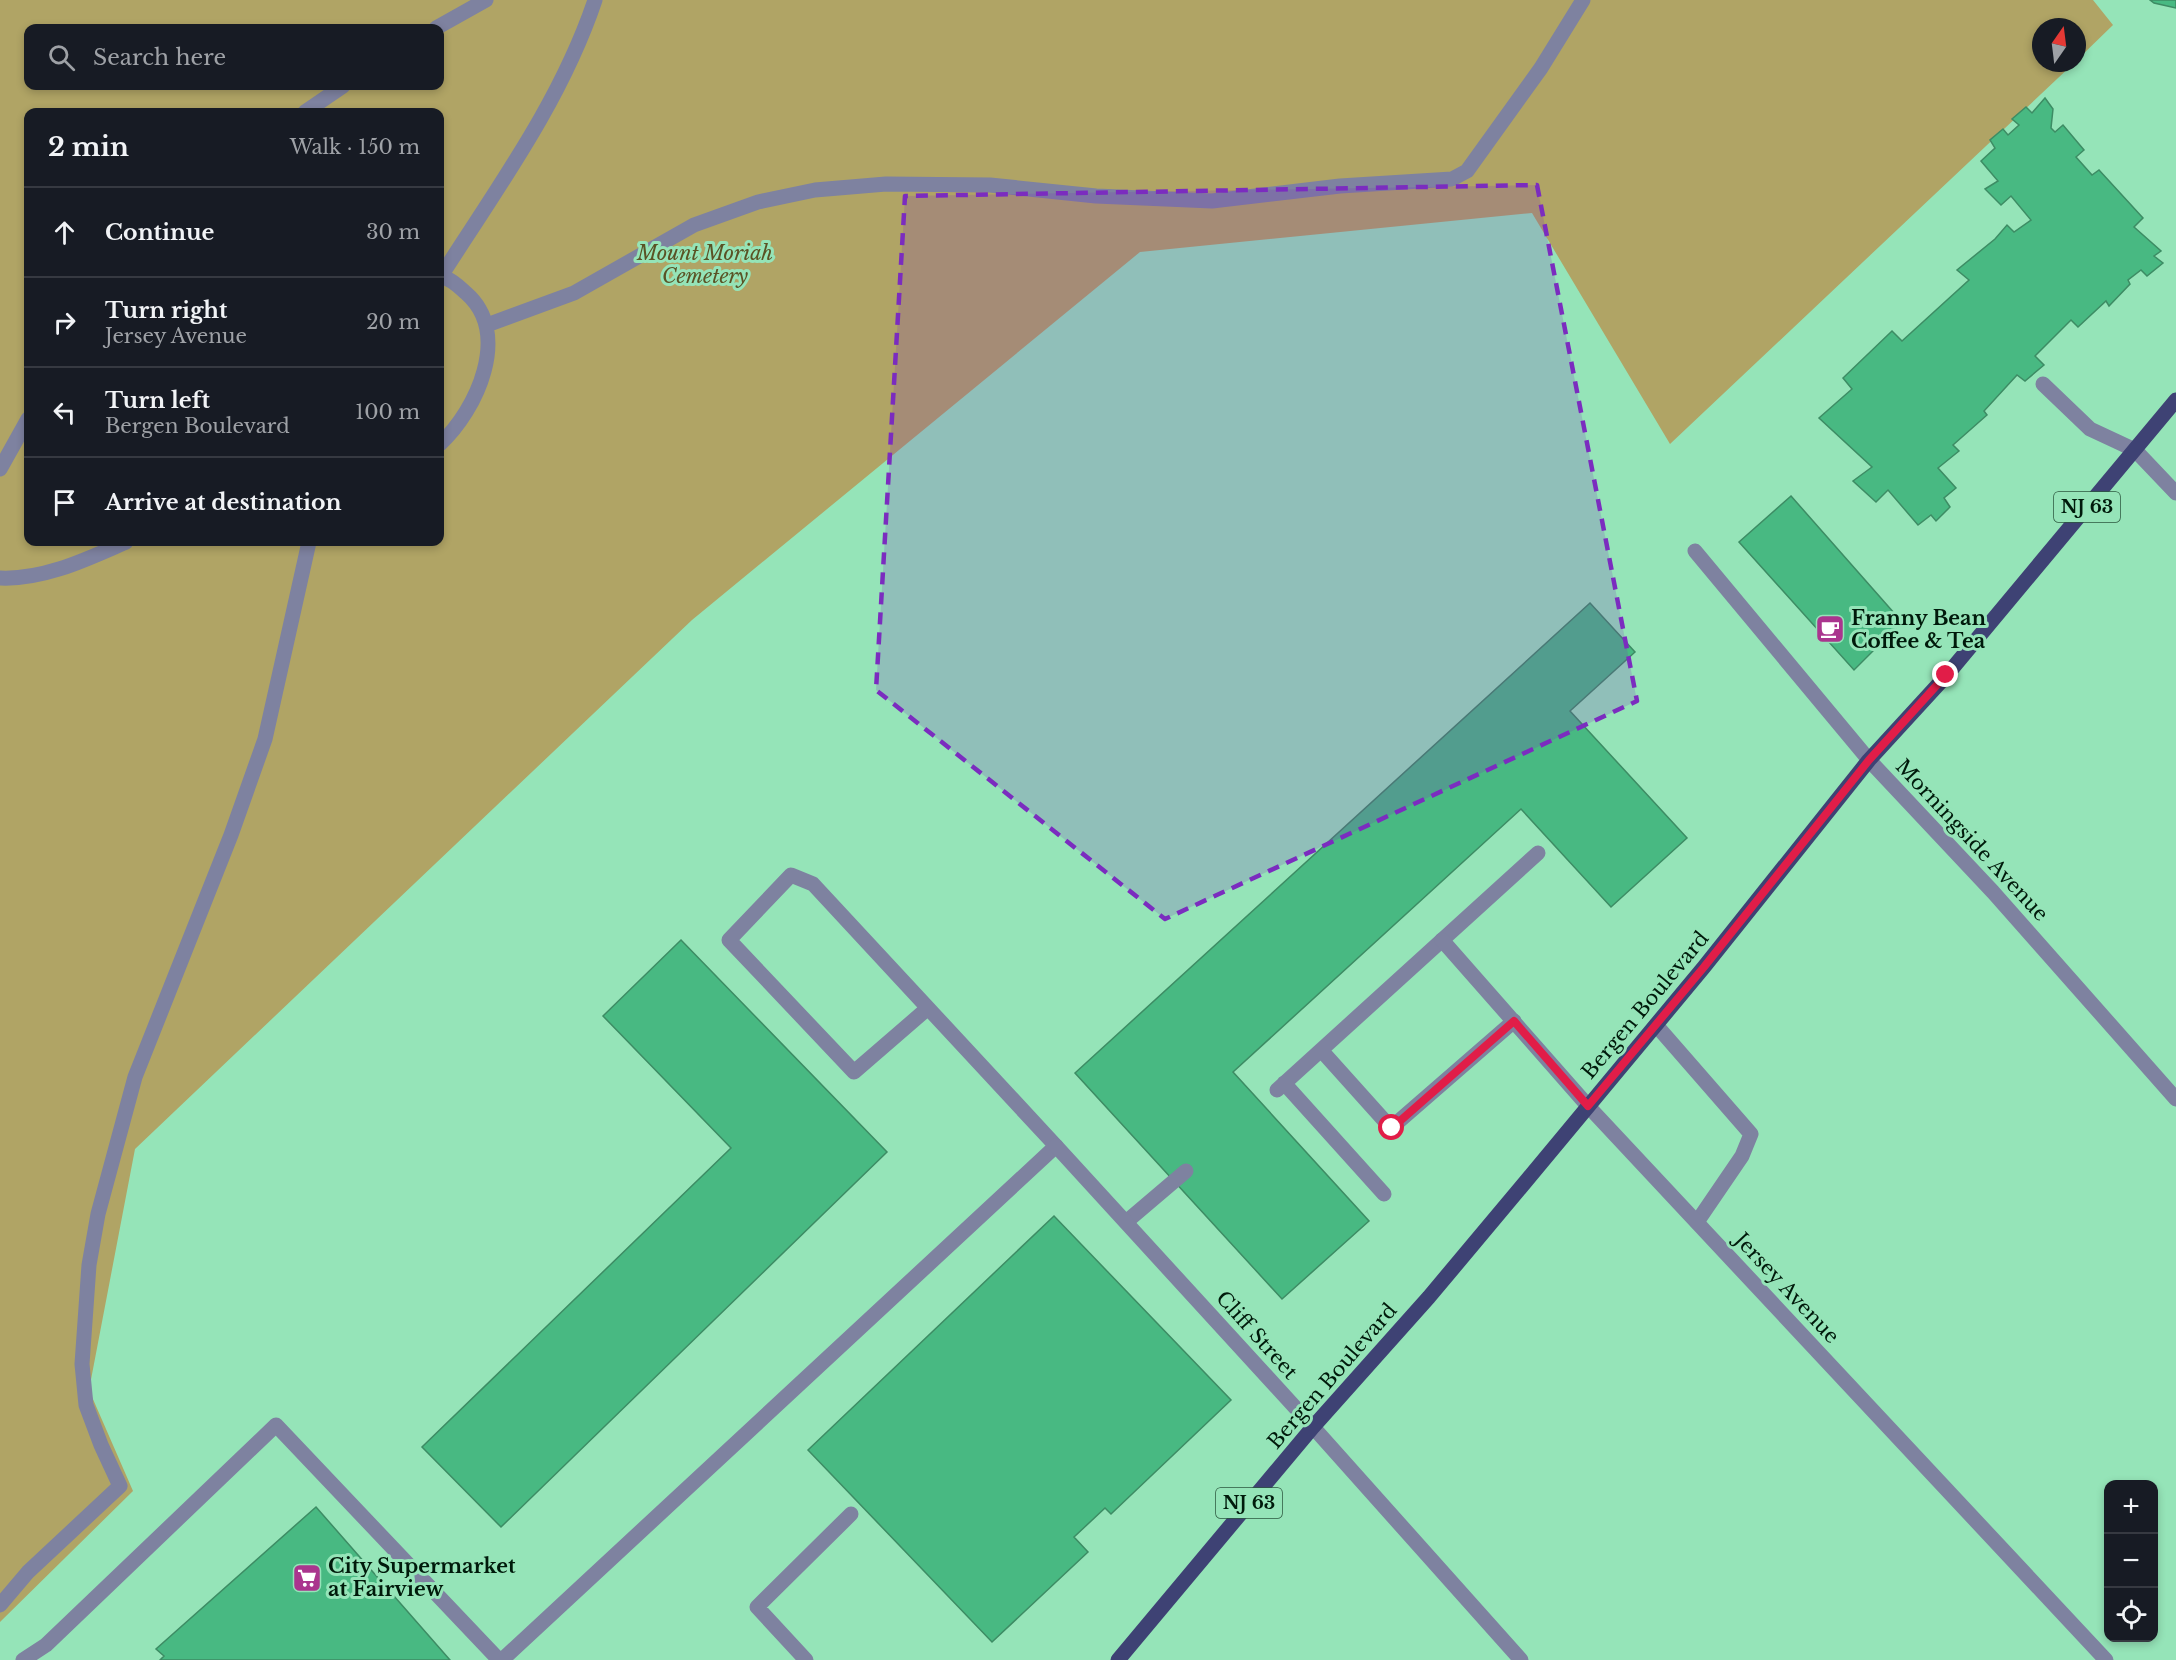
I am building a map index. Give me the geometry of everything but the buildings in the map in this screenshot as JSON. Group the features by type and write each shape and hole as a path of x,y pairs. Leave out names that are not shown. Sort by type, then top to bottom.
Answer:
{"main road":[{"name":"Bergen Boulevard","path":"1118,1660 1313,1427 1429,1297 1656,1025 1869,760 1946,675 2176,400"}],"street":[{"path":"443,24 486,0"},
{"path":"444,270 521,153 555,95 595,0"},
{"path":"488,325 574,293 694,225 758,202 815,190 886,184 990,185 1096,196 1212,201 1340,186 1452,179 1467,171 1541,68 1583,0"},
{"path":"311,108 337,90"},
{"path":"444,277 451,280 476,302 488,325 487,351 474,398 444,440"},
{"path":"2043,384 2090,429 2135,450 2176,493"},
{"path":"0,469 24,426"},
{"path":"0,578 13,578 75,565 117,546"},
{"path":"0,1605 28,1572 120,1486 100,1445 86,1405 82,1364 89,1265 98,1214 135,1077 231,835 265,739 308,546"},
{"name":"Morningside Avenue","path":"1695,551 1869,760 1993,892 2176,1099"},
{"path":"1383,1194 1280,1086 1539,853"},
{"name":"Cliff Street","path":"928,1008 854,1072 729,940 791,875 813,884 1056,1146 1126,1222 1521,1660"},
{"name":"Jersey Avenue","path":"1442,940 1588,1106 2106,1660"},
{"path":"1321,1050 1392,1128 1514,1021"},
{"path":"1656,1025 1750,1134 1742,1156 1697,1222"},
{"path":"23,1660 46,1645 276,1425 501,1660 1056,1146"},
{"path":"1126,1222 1186,1171"},
{"path":"806,1660 757,1607 851,1514"}],"highlighted area":[{"path":"1537,185 1637,701 1165,919 876,690 905,196"}],"green space":[{"name":"Mount Moriah Cemetery","path":"0,0 2093,0 2113,25 2086,51 2086,18 2032,18 2032,72 2064,72 1670,444 1532,213 1140,252 692,620 135,1149 89,1390 133,1491 0,1622"}],"place":[{"name":"Franny Bean Coffee & Tea","path":"1830,629"},
{"name":"City Supermarket at Fairview","path":"307,1578"}],"route":[{"path":"1392,1128 1514,1021 1588,1106 1704,967 1869,760 1946,675"}]}
